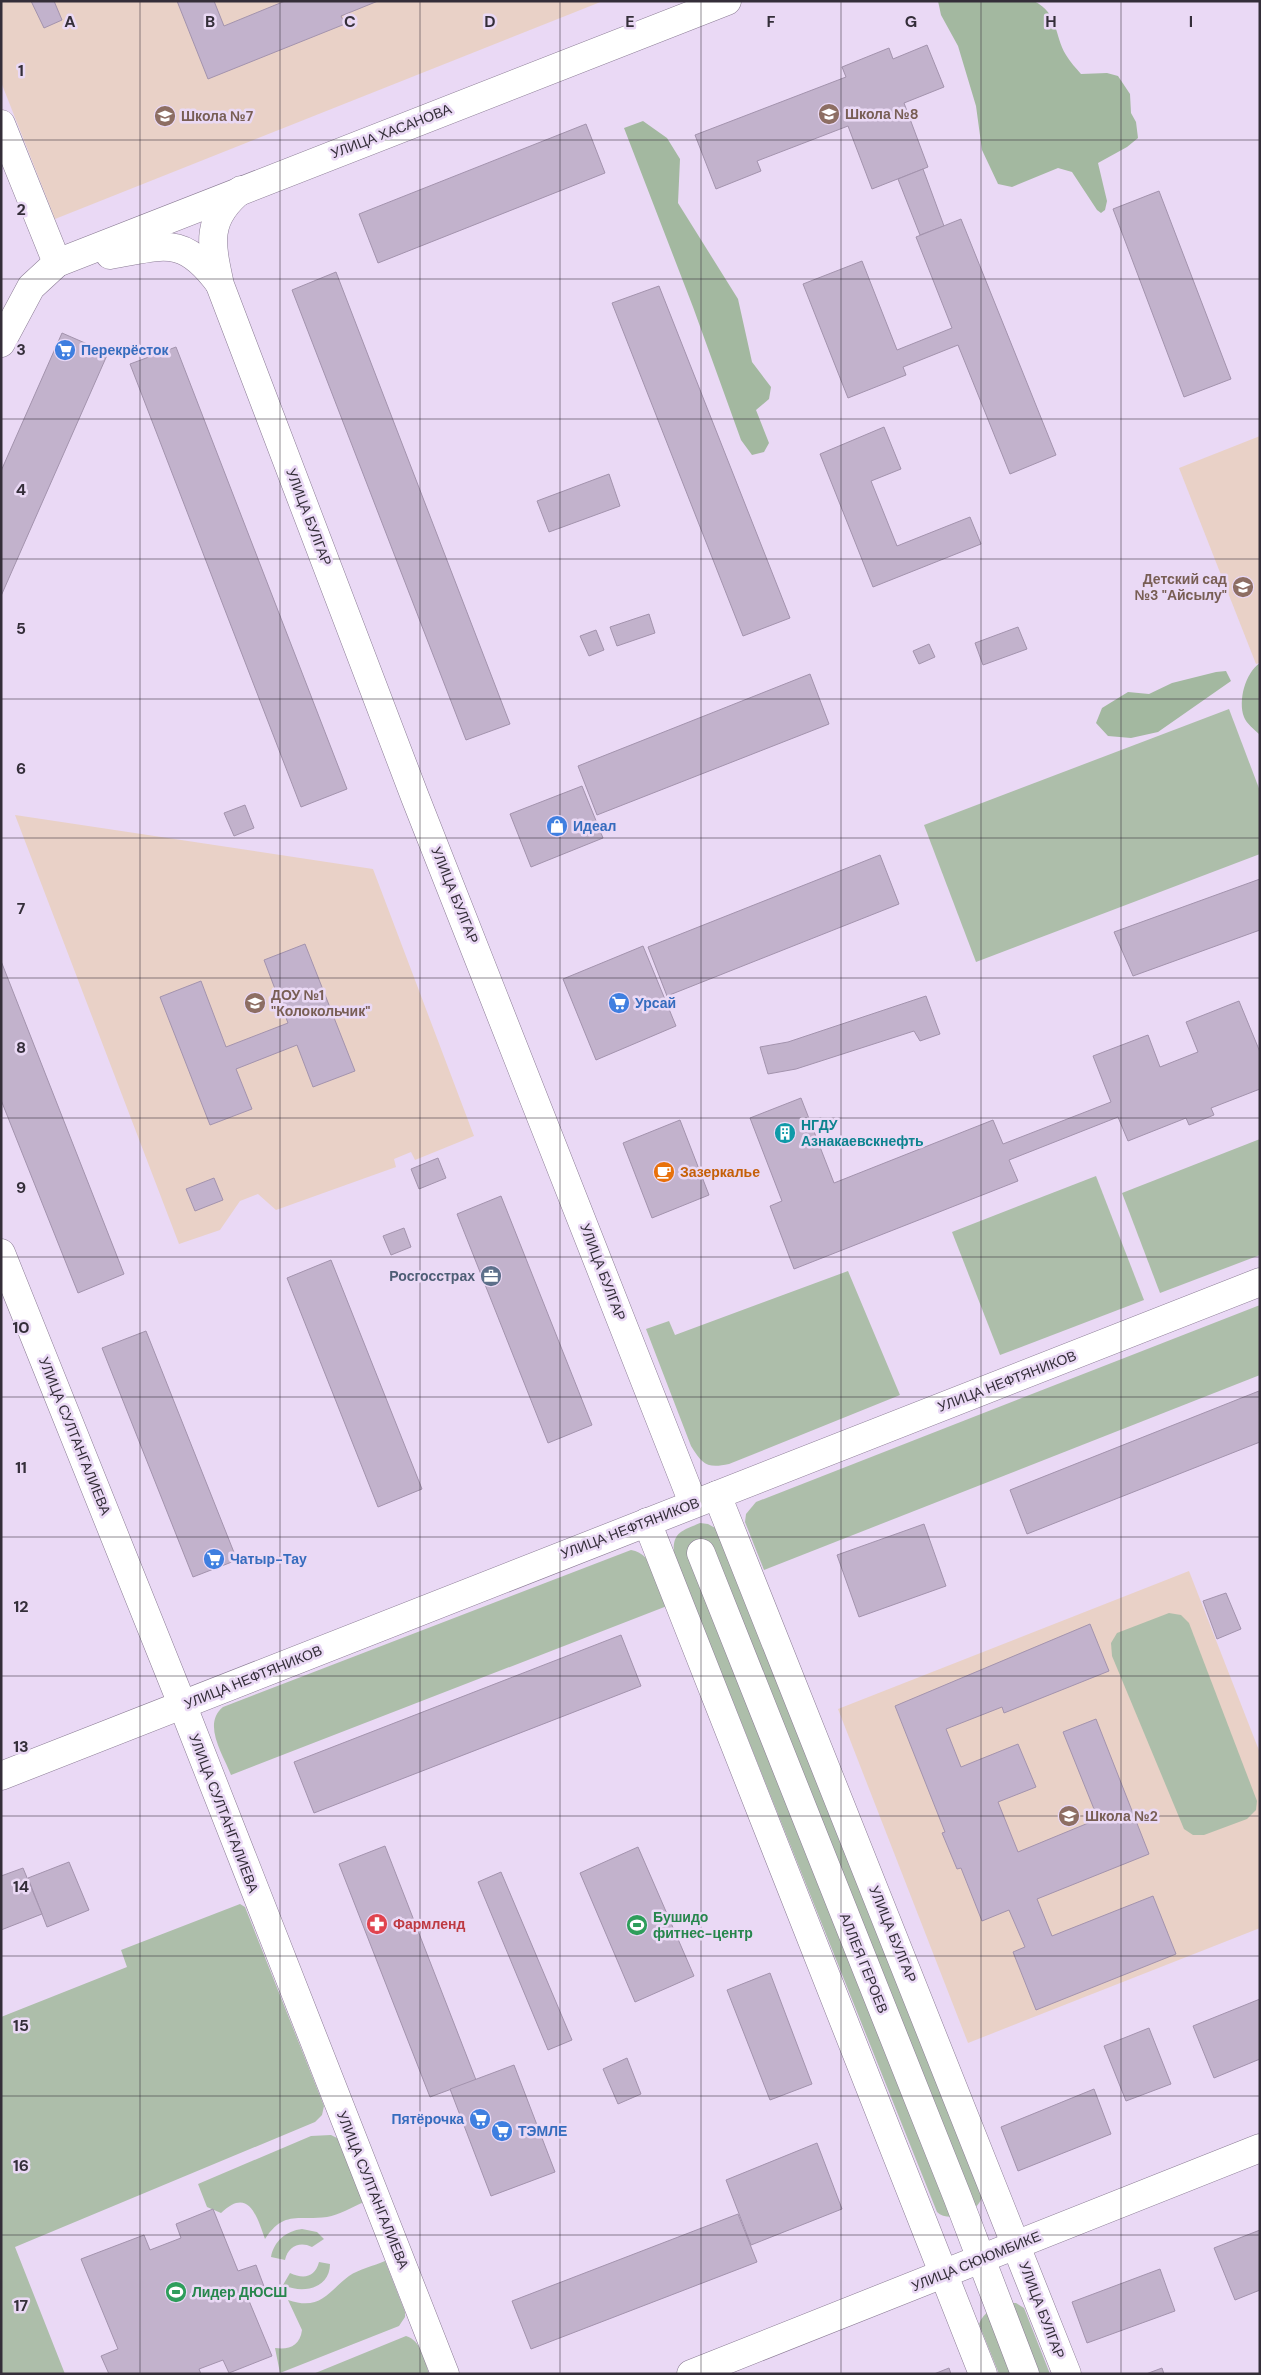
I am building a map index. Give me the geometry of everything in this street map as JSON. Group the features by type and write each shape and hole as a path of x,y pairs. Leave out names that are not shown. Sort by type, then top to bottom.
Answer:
{"street":[{"name":"УЛИЦА ХАСАНОВА","path":"56,263 727,1"},
{"path":"1,124 56,263 31,287 1,343"},
{"name":"УЛИЦА БУЛГАР","path":"242,190 220,211 213,230 212,247 220,285 416,797 705,1499 992,2182 1067,2374"},
{"name":"УЛИЦА БУЛГАР","path":"56,263 160,246 173,246 186,250 198,259 220,285"},
{"name":"УЛИЦА СУЛТАНГАЛИЕВА","path":"1,1253 182,1704 445,2374"},
{"name":"УЛИЦА НЕФТЯНИКОВ","path":"1,1776 705,1499 1258,1286"},
{"path":"647,1522 983,2374"},
{"name":"АЛЛЕЯ ГЕРОЕВ","path":"701,1553 1025,2374"},
{"name":"УЛИЦА СЮЮМБИКЕ","path":"691,2374 942,2274 976,2248 1017,2245 1260,2148"},
{"path":"918,2211 926,2221 942,2234 976,2248 992,2217 994,2201 992,2182"},
{"path":"969,2339 974,2313 986,2302 995,2298 1004,2295 1022,2296 1043,2312"}],"shaded area":[{"name":"Школа №7","path":"1,1 603,1 55,219 1,82"},
{"name":"Детский сад №3 \"Айсылу\"","path":"1260,436 1260,663 1256,664 1179,468"},
{"name":"ДОУ №1 \"Колокольчик\"","path":"15,815 373,869 474,1136 415,1160 411,1152 394,1159 396,1167 276,1210 258,1194 240,1201 220,1230 179,1244"},
{"name":"Школа №2","path":"1189,1571 1260,1753 1260,1928 968,2043 838,1709"}],"green space":[{"path":"938,1 1034,1 1048,12 1066,55 1081,74 1107,73 1118,76 1130,94 1131,113 1136,122 1138,138 1127,147 1098,163 1107,201 1105,210 1101,213 1097,210 1072,172 1058,168 1012,187 998,184 982,150 976,106 958,46 941,15"},
{"path":"643,121 667,138 680,159 678,203 738,299 752,362 771,387 769,399 756,410 769,443 764,452 752,455 741,440 693,307 624,128"},
{"path":"1260,663 1260,735 1245,719 1242,710 1242,696 1250,673"},
{"path":"1226,671 1231,681 1158,732 1131,738 1108,736 1096,723 1102,708 1128,692 1149,694 1172,683"},
{"path":"1229,709 1260,791 1260,854 976,962 924,825"},
{"path":"1260,1139 1260,1255 1160,1293 1122,1193"},
{"path":"1096,1176 1144,1300 1000,1355 952,1232"},
{"path":"848,1271 900,1395 729,1464 715,1466 702,1461 691,1446 646,1329 669,1321 675,1335"},
{"path":"1260,1305 1260,1375 764,1570 745,1522 746,1514 756,1502"},
{"path":"700,1523 708,1524 717,1529 982,2195 976,2207 964,2214 949,2217 937,2212 674,1554 675,1541 680,1533"},
{"path":"631,1550 639,1553 651,1564 667,1606 231,1775 219,1749 214,1730 217,1714 223,1707"},
{"path":"1169,1613 1181,1615 1189,1623 1257,1801 1256,1810 1247,1819 1204,1835 1193,1835 1184,1829 1112,1656 1111,1643 1117,1633"},
{"path":"240,1904 245,1907 324,2106 322,2115 315,2122 15,2247 65,2374 1,2374 1,2017 127,1967 121,1950"},
{"path":"331,2135 339,2139 364,2202 332,2216 285,2220 272,2230 265,2239 255,2214 245,2204 231,2205 221,2213 207,2207 198,2184 311,2136"},
{"path":"302,2229 317,2232 324,2239 312,2247 308,2245 295,2246 289,2251 285,2260 271,2257 275,2246 282,2238 291,2232"},
{"path":"385,2261 405,2312 405,2317 399,2326 280,2373 275,2348 293,2346 299,2340 302,2330 288,2300 299,2303 316,2302 349,2276"},
{"path":"319,2262 330,2264 329,2272 320,2284 306,2289 290,2288 283,2285 290,2273 308,2276 315,2271"},
{"path":"1007,2303 1016,2303 1024,2308 1050,2374 999,2374 979,2324 987,2313"},
{"path":"406,2336 419,2346 429,2374 313,2374"}],"building":[{"path":"31,1 54,1 62,20 44,28"},
{"path":"177,1 214,1 224,26 285,1 378,1 341,16 345,24 208,79"},
{"name":"Школа №8","path":"927,45 944,87 904,103 928,167 872,189 848,126 757,161 761,171 716,189 695,135 846,77 842,67 889,48 893,59"},
{"path":"586,124 605,173 378,263 359,214"},
{"path":"923,169 944,226 920,235 898,179"},
{"path":"1159,191 1231,379 1184,397 1113,209"},
{"path":"961,219 1056,455 1010,474 958,345 903,367 906,375 848,398 803,284 862,261 897,350 952,328 916,237"},
{"path":"336,272 510,724 466,740 292,290"},
{"path":"659,286 790,618 743,636 612,303"},
{"path":"62,333 108,353 1,596 1,471"},
{"path":"176,347 347,789 301,807 130,364"},
{"path":"884,427 901,469 871,481 897,546 970,517 981,544 873,587 820,454"},
{"path":"609,474 620,506 549,532 537,501"},
{"path":"649,614 655,633 617,646 610,627"},
{"path":"1018,627 1027,649 983,665 975,643"},
{"path":"596,630 604,650 589,656 580,636"},
{"path":"929,644 935,657 919,664 913,651"},
{"path":"810,674 829,724 597,815 578,766"},
{"name":"Идеал","path":"582,786 603,838 531,867 510,814"},
{"path":"245,805 254,828 234,836 224,813"},
{"path":"880,855 899,904 667,996 648,947"},
{"path":"1260,879 1260,930 1133,976 1114,932"},
{"path":"305,944 355,1071 313,1087 297,1045 236,1069 252,1109 210,1125 160,997 201,981 226,1047 288,1023 264,960"},
{"name":"Урсай","path":"643,946 676,1026 596,1060 563,979"},
{"path":"1,961 124,1274 78,1293 1,1100"},
{"path":"926,996 940,1034 920,1041 914,1031 796,1069 768,1074 760,1047 788,1042"},
{"name":"НГДУ Азнакаевскнефть","path":"1239,1001 1260,1052 1260,1089 1211,1108 1214,1115 1189,1125 1186,1118 1128,1141 1118,1117 1009,1160 1018,1181 794,1269 770,1206 782,1201 750,1118 801,1098 834,1183 993,1120 1003,1144 1111,1102 1093,1056 1148,1035 1160,1067 1198,1052 1186,1022"},
{"path":"680,1120 709,1195 652,1218 623,1143"},
{"path":"438,1158 446,1178 419,1189 411,1169"},
{"path":"214,1178 223,1200 195,1211 186,1189"},
{"path":"501,1196 592,1425 548,1443 457,1214"},
{"path":"404,1228 411,1247 391,1255 383,1236"},
{"path":"331,1260 422,1489 378,1507 287,1278"},
{"path":"146,1331 237,1560 193,1577 102,1348"},
{"path":"1259,1391 1260,1442 1027,1534 1010,1490"},
{"path":"924,1524 946,1586 859,1617 837,1555"},
{"path":"1226,1593 1241,1629 1217,1639 1203,1601"},
{"path":"1090,1624 1109,1671 1004,1713 1002,1707 946,1729 961,1767 1018,1744 1036,1787 998,1802 1018,1852 1098,1819 1063,1732 1096,1719 1149,1854 1037,1899 1052,1936 1153,1896 1176,1954 1036,2010 1013,1952 1025,1947 1009,1910 982,1921 961,1868 957,1869 942,1833 945,1832 895,1706"},
{"path":"621,1635 641,1686 314,1813 294,1762"},
{"path":"385,1846 476,2080 430,2097 339,1864"},
{"name":"Бушидо фитнес-центр","path":"638,1847 694,1976 635,2002 580,1873"},
{"path":"69,1862 89,1910 47,1927 28,1878"},
{"path":"23,1868 42,1914 1,1930 1,1876"},
{"path":"501,1872 572,2040 548,2050 478,1882"},
{"path":"770,1973 812,2084 770,2100 727,1990"},
{"path":"1260,1999 1260,2059 1214,2078 1193,2026"},
{"path":"1149,2028 1171,2084 1126,2101 1104,2046"},
{"path":"627,2058 641,2094 618,2104 603,2069"},
{"name":"ТЭМЛЕ","path":"514,2065 555,2172 491,2196 450,2089"},
{"path":"1094,2089 1111,2134 1018,2171 1001,2127"},
{"path":"817,2143 842,2209 751,2245 726,2180"},
{"name":"Лидер ДЮСШ","path":"213,2209 238,2271 256,2265 265,2289 247,2296 272,2356 229,2373 223,2360 199,2369 201,2374 109,2374 101,2356 118,2349 81,2259 144,2235 150,2250 181,2238 176,2224"},
{"path":"738,2214 757,2262 531,2349 512,2301"},
{"path":"1260,2230 1260,2290 1235,2300 1214,2248"},
{"path":"1160,2269 1175,2311 1087,2343 1072,2302"},
{"path":"949,2368 951,2374 934,2374"},
{"path":"1162,2368 1164,2374 1146,2374"}],"place":[{"name":"Школа №8","path":"829,114"},
{"name":"Школа №7","path":"165,116"},
{"name":"Перекрёсток","path":"65,350"},
{"name":"Детский сад №3 \"Айсылу\"","path":"1243,587"},
{"name":"Идеал","path":"557,826"},
{"name":"ДОУ №1 \"Колокольчик\"","path":"255,1003"},
{"name":"Урсай","path":"619,1003"},
{"name":"НГДУ Азнакаевскнефть","path":"785,1133"},
{"name":"Зазеркалье","path":"664,1172"},
{"name":"Росгосстрах","path":"491,1276"},
{"name":"Чатыр-Тау","path":"214,1559"},
{"name":"Школа №2","path":"1069,1816"},
{"name":"Фармленд","path":"377,1924"},
{"name":"Бушидо фитнес-центр","path":"637,1925"},
{"name":"Пятёрочка","path":"480,2119"},
{"name":"ТЭМЛЕ","path":"502,2131"},
{"name":"Лидер ДЮСШ","path":"176,2292"}]}
